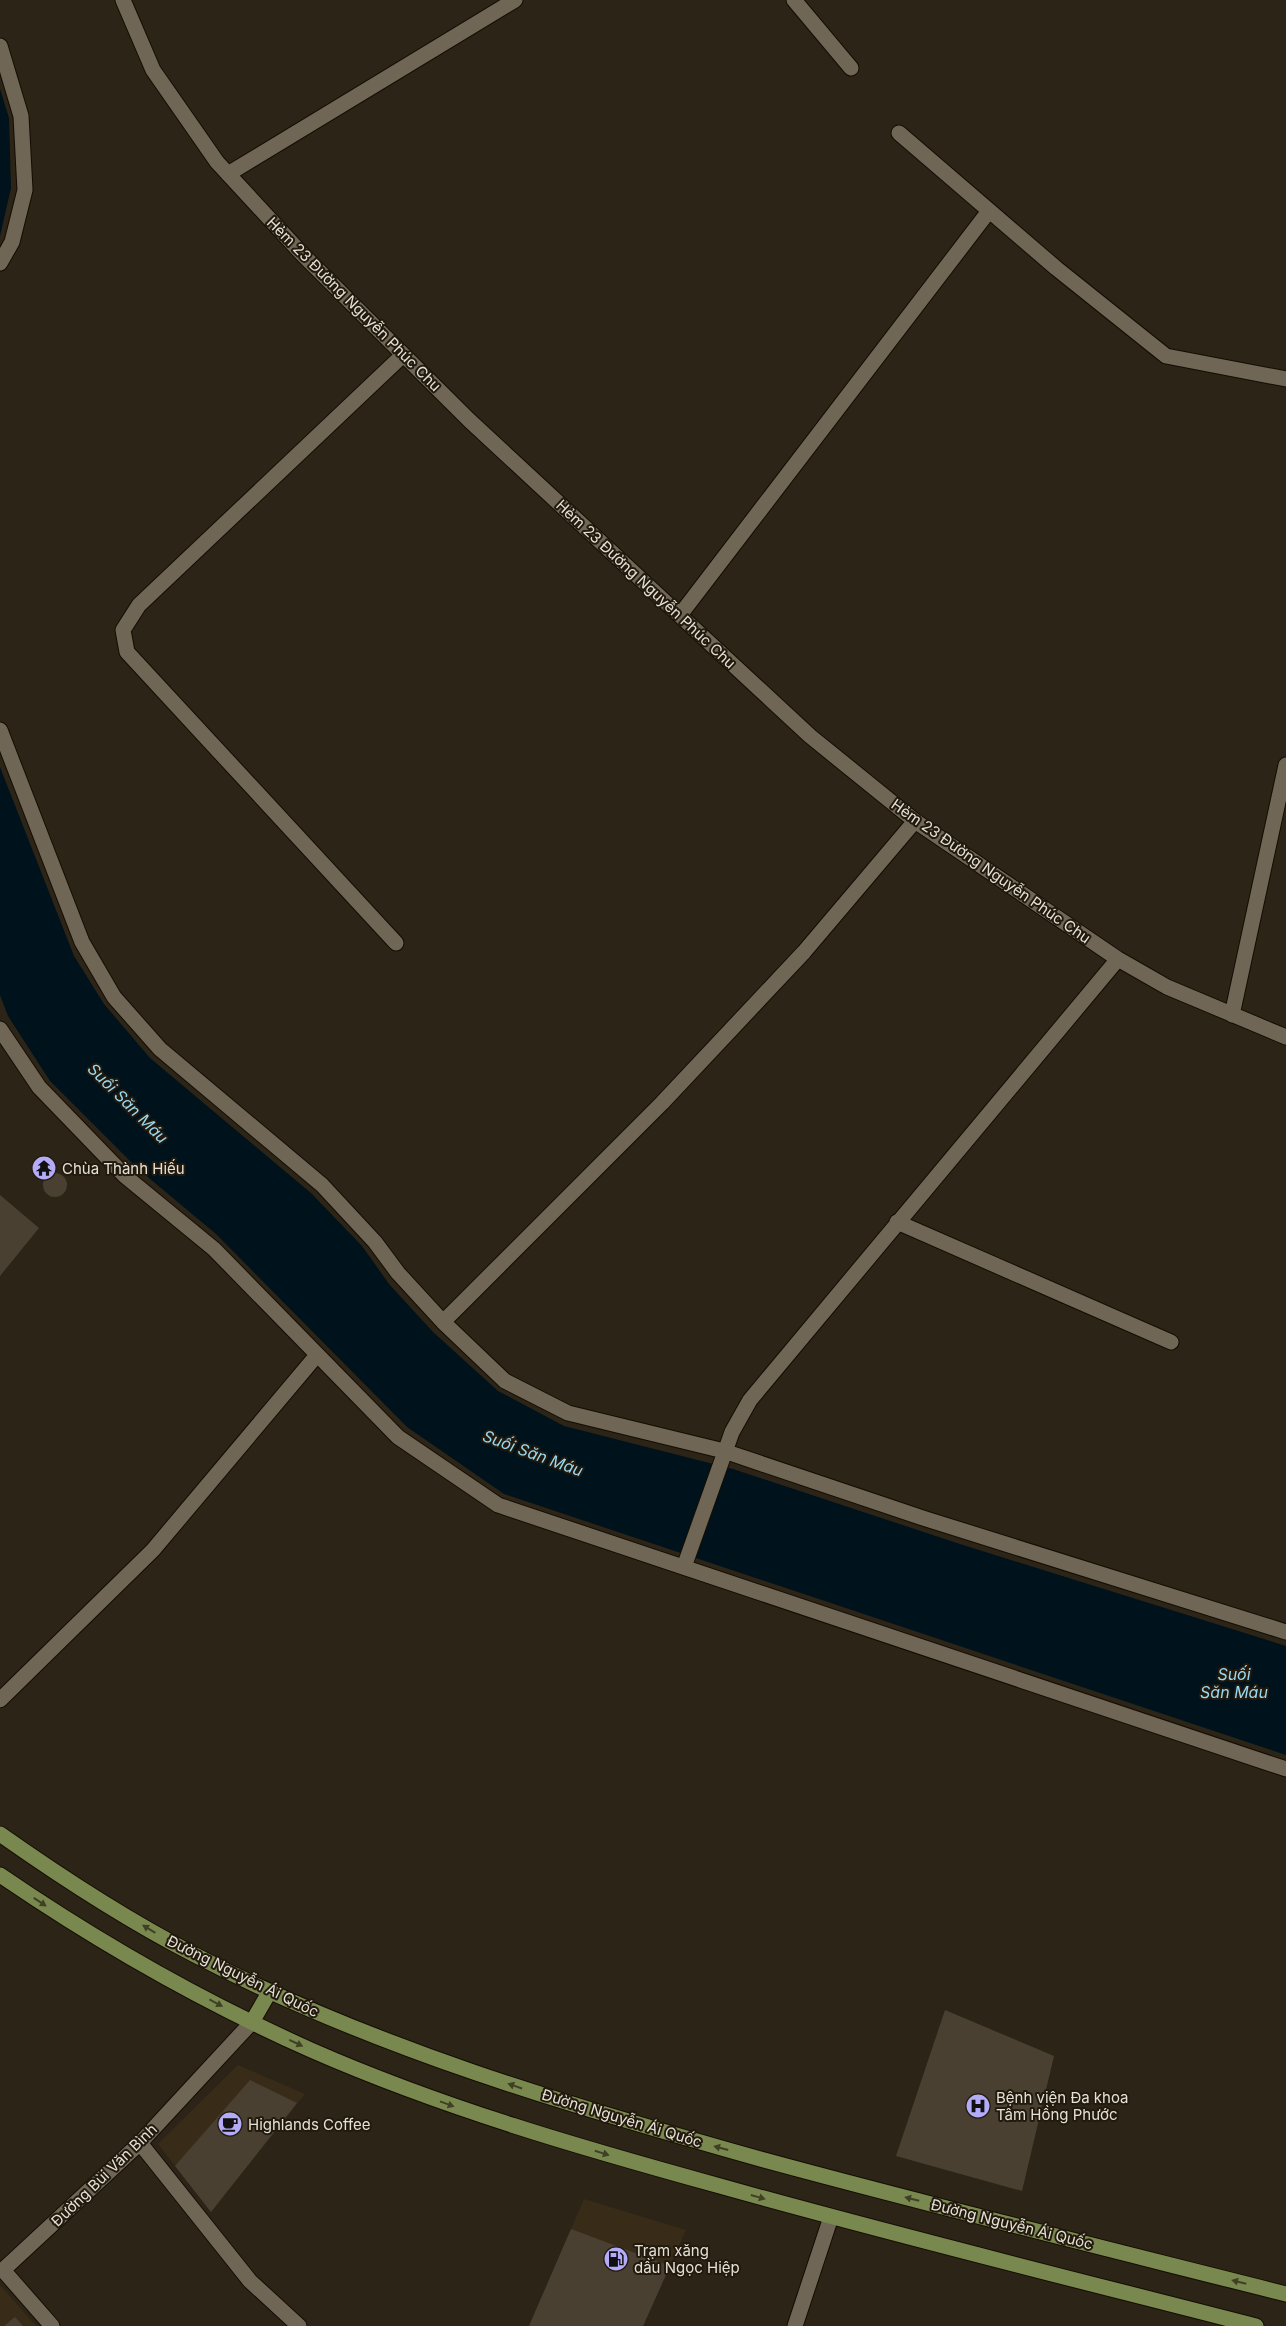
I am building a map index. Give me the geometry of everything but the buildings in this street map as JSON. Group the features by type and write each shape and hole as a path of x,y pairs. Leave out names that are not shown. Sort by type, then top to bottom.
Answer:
{"main road":[{"name":"Đường Nguyễn Ái Quốc","path":"0,1834 72,1882 173,1944 270,1991 430,2056 626,2122 842,2181 1286,2294"},
{"path":"0,1875 73,1923 180,1985 252,2022 312,2050 462,2110 624,2160 831,2217 1256,2326"},
{"path":"252,2022 270,1991"}],"street":[{"name":"Hẻm 23 Đường Nguyễn Phúc Chu","path":"123,0 153,70 217,162 304,256 469,420 810,736 915,821 1118,960 1168,987 1286,1037"},
{"path":"228,174 515,0"},
{"path":"796,1 851,68"},
{"path":"0,46 21,116 25,190 12,242 0,263"},
{"path":"899,134 989,211 1166,356 1286,379"},
{"path":"680,616 989,211"},
{"path":"396,943 127,652 123,630 139,604 403,355"},
{"path":"0,730 82,942 114,997 160,1050 322,1185 375,1242 398,1273 442,1322 506,1381 568,1413 724,1452 926,1519 1286,1632"},
{"path":"1232,1015 1286,765"},
{"path":"442,1322 669,1096 804,952 915,821"},
{"path":"684,1567 724,1452 732,1432 750,1400 1118,960"},
{"path":"0,1029 46,1094 126,1176 214,1249 398,1437 498,1505 1286,1769"},
{"path":"897,1222 1172,1342"},
{"path":"0,1700 153,1550 317,1354"},
{"name":"Đường Bùi Văn Bình","path":"52,2326 2,2271 140,2142 252,2022"},
{"path":"140,2142 250,2280 298,2326"},
{"path":"795,2326 831,2217"}],"shaded area":[{"name":"Highlands Coffee","path":"238,2065 305,2094 211,2212 158,2144"},
{"name":"Trạm xăng dầu Ngọc Hiệp","path":"584,2199 686,2230 643,2326 529,2326"},
{"path":"0,2285 36,2326 0,2326"}],"water":[{"path":"0,89 9,118 11,188 0,236"},
{"name":"Suối Săn Máu","path":"0,767 74,956 104,1004 150,1058 311,1193 362,1246 389,1284 433,1332 498,1391 564,1426 733,1469 963,1545 1286,1646 1286,1755 504,1494 407,1427 216,1234 137,1168 50,1081 8,1016 0,995"}],"place":[{"name":"Chùa Thành Hiếu","path":"44,1168"},
{"name":"Bệnh viện Đa khoa Tâm Hồng Phước","path":"978,2106"},
{"name":"Highlands Coffee","path":"230,2124"},
{"name":"Trạm xăng dầu Ngọc Hiệp","path":"616,2259"}]}
